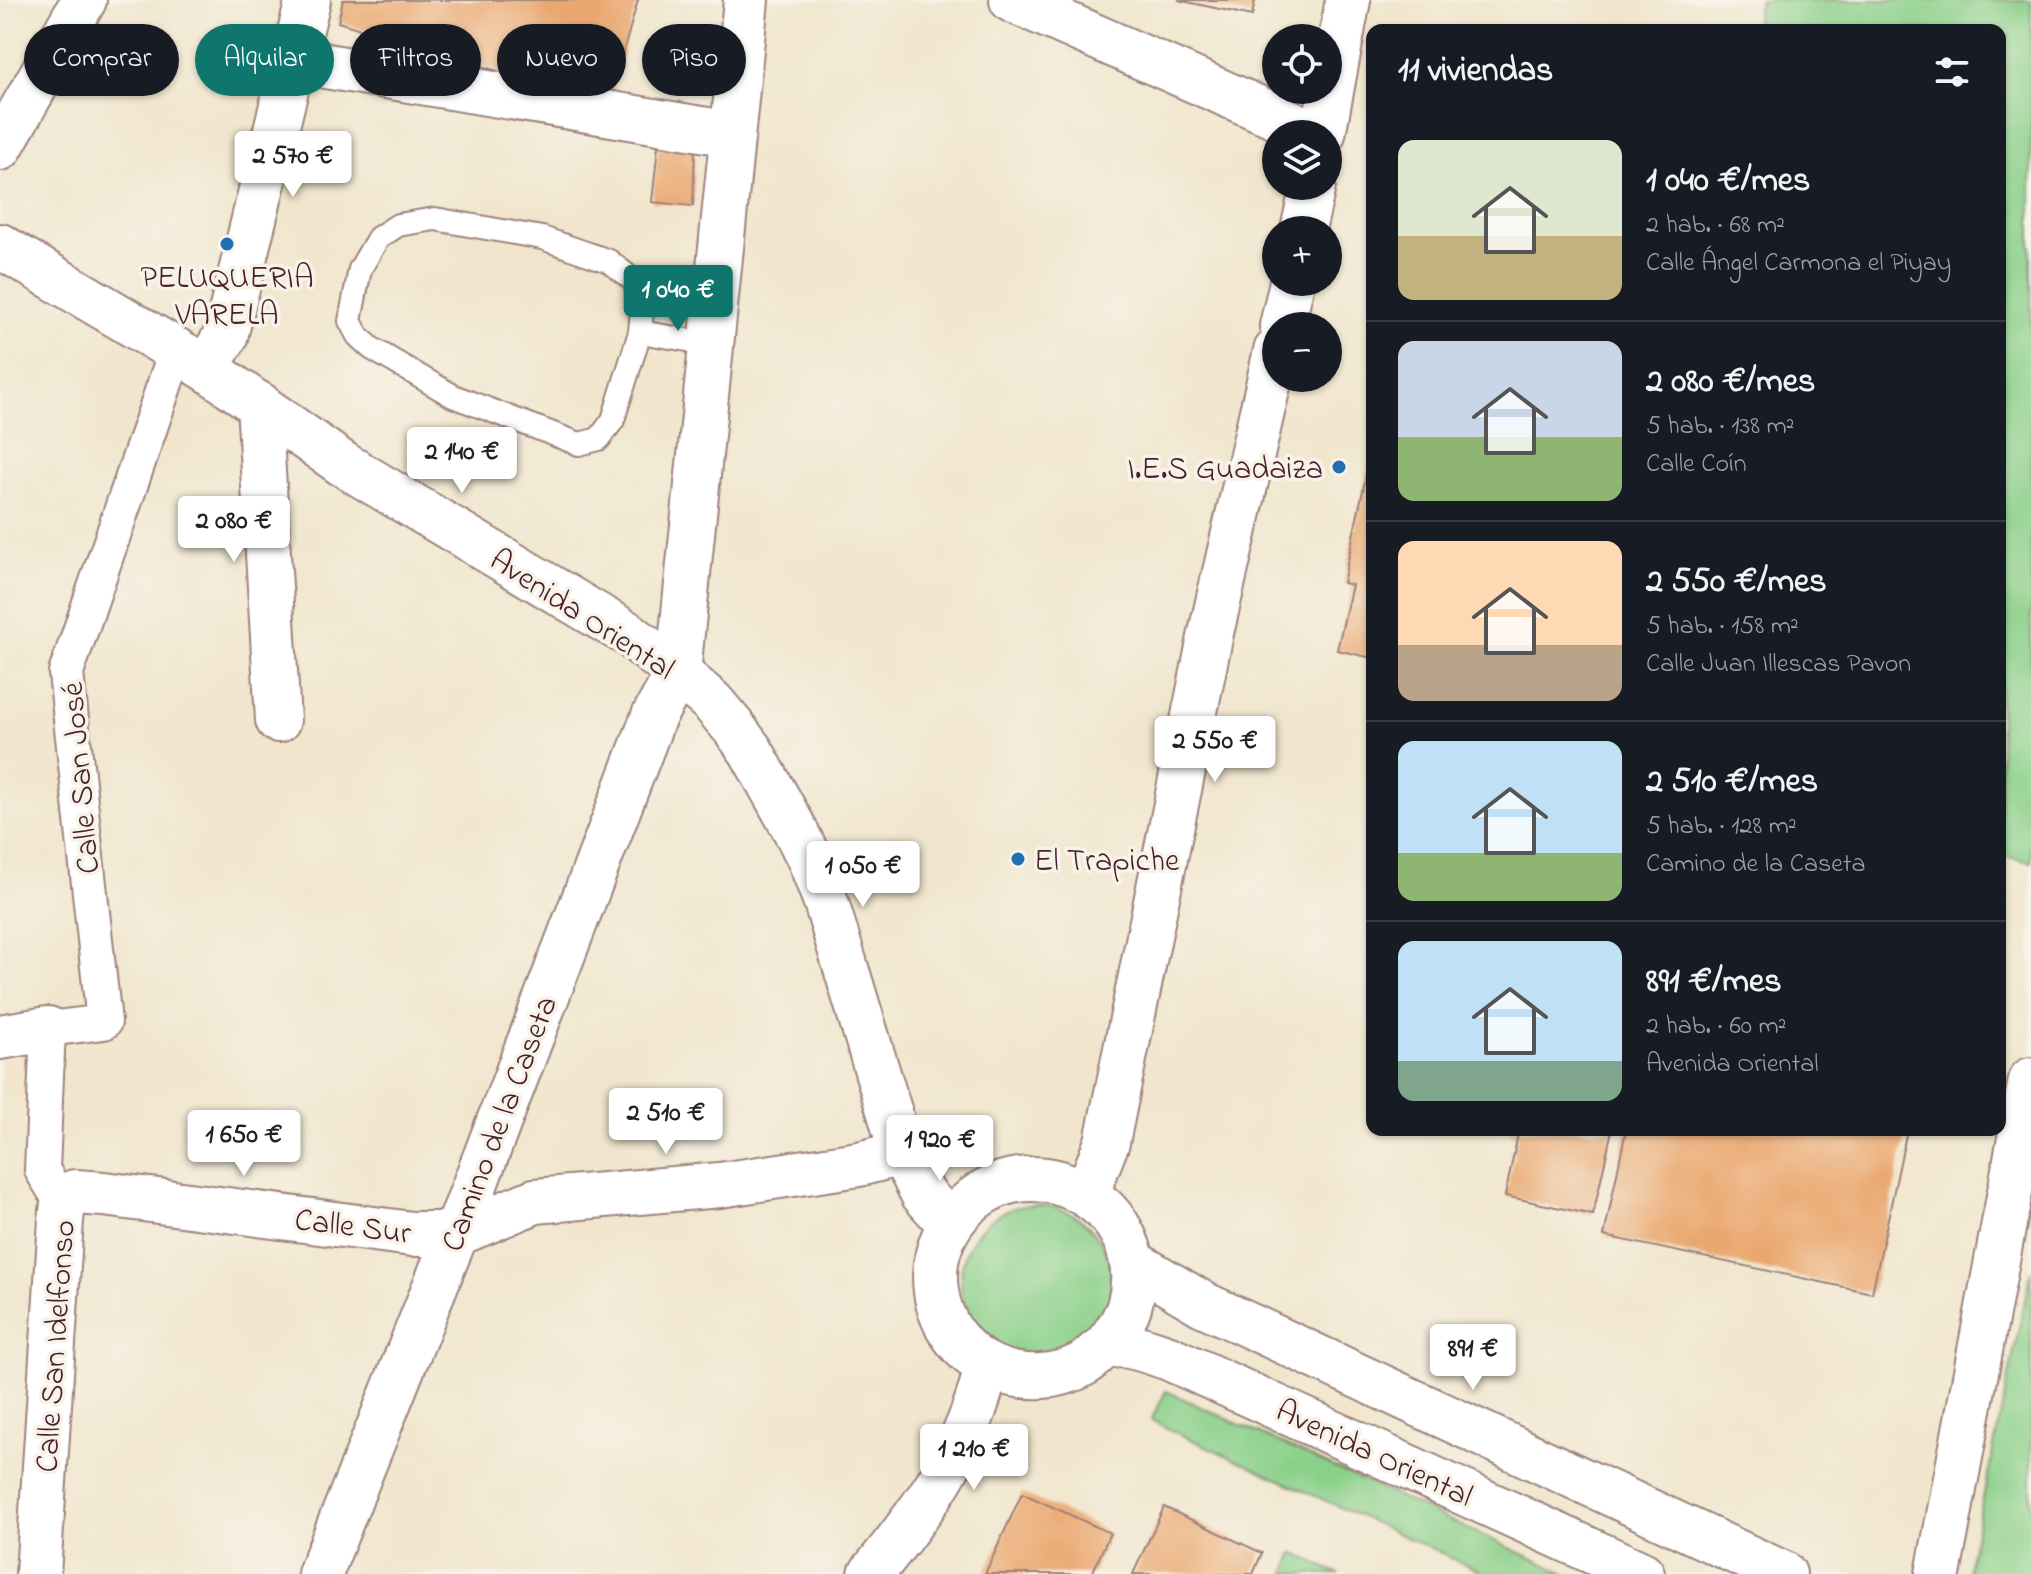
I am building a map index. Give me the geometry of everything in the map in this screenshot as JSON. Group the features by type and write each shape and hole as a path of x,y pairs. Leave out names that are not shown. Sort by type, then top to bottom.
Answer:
{"street":[{"path":"0,148 84,0"},
{"path":"301,24 308,0"},
{"path":"678,673 746,0"},
{"path":"1012,0 1285,120"},
{"path":"1326,120 1348,0"},
{"path":"334,67 731,134"},
{"path":"191,359 225,337 283,96"},
{"name":"Avenida Oriental","path":"0,246 191,359 343,464 630,635 712,702 751,751 810,860 826,902 902,1153 923,1194 950,1224"},
{"name":"Calle San José","path":"48,1029 104,1022 66,673 191,359"},
{"path":"1087,1193 1107,1142 1211,633 1267,392"},
{"path":"259,404 278,720"},
{"name":"Camino de la Caseta","path":"320,1574 456,1234 654,716 678,673"},
{"path":"0,1037 48,1029"},
{"name":"Calle San Idelfonso","path":"38,1574 63,1204 42,1170 48,1029"},
{"path":"1938,1574 2031,1080"},
{"path":"456,1234 535,1201 720,1185 859,1164 902,1153"},
{"path":"1027,1178 1058,1182 1087,1193 1108,1212 1124,1236 1132,1262 1133,1285 1129,1308 1118,1330 1104,1348 1061,1373 1036,1377 1011,1375 987,1365 965,1350 948,1328 938,1303 934,1276 939,1249 950,1224 970,1201 997,1185 1027,1178"},
{"name":"Calle Sur","path":"63,1204 75,1192 104,1194 412,1234 456,1234"},
{"path":"1132,1262 1203,1304 1784,1574"},
{"name":"Avenida Oriental","path":"1104,1348 1128,1346 1169,1358 1642,1574"},
{"path":"871,1574 939,1487 970,1424 981,1396 987,1365"}],"lane":[{"path":"435,219 542,238 609,261 633,280 643,301 640,332 613,420 599,439 579,444 453,396 371,348 358,336 350,321 360,269 378,238 398,225 435,219"},
{"path":"640,332 711,344"}],"green space":[{"path":"1760,0 2031,0 2031,862 2006,856 2006,24 1755,24"},
{"path":"1036,1205 1065,1211 1089,1227 1105,1251 1111,1280 1105,1309 1089,1333 1065,1349 1036,1355 1007,1349 983,1333 967,1309 961,1280 967,1251 983,1227 1007,1211"},
{"path":"2031,1271 2031,1574 1967,1574"},
{"path":"1166,1391 1567,1574 1486,1574 1151,1420"},
{"path":"1294,1553 1339,1574 1285,1574"}],"building":[{"path":"343,0 638,0 626,42 626,24 497,24 497,71 481,66 481,24 350,26 338,22"},
{"path":"1178,0 1255,0 1252,16"},
{"path":"579,96 611,96 608,105"},
{"path":"658,146 695,150 693,206 652,202"},
{"path":"1366,476 1366,657 1337,650 1352,585 1343,583"},
{"path":"1518,1136 1611,1136 1593,1215 1505,1196"},
{"path":"1625,1136 1906,1136 1872,1293 1604,1236"},
{"path":"1022,1493 1110,1533 1092,1574 985,1574"},
{"path":"1164,1507 1262,1553 1253,1574 1133,1574"}],"place":[{"name":"PELUQUERIA VARELA","path":"227,244"},
{"name":"I.E.S Guadaiza","path":"1339,467"},
{"name":"El Trapiche","path":"1018,859"}]}
